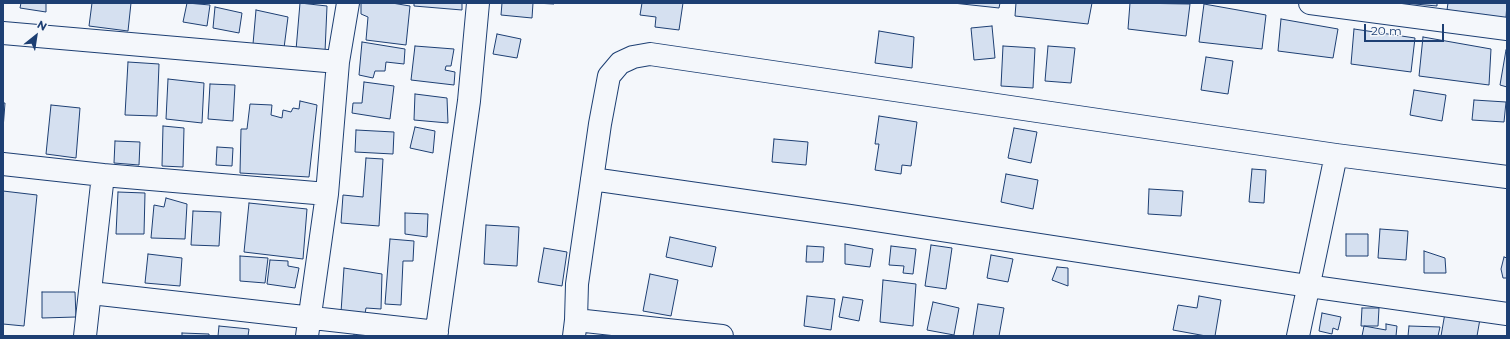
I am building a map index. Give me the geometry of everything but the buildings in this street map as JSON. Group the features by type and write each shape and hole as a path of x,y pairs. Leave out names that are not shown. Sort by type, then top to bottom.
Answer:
{"street":[{"path":"308,327 327,194 338,62 348,3"},
{"path":"91,293 308,327 436,334 469,101 478,3"},
{"path":"1310,3 1507,30"},
{"path":"3,33 338,62"},
{"path":"722,336 575,328 577,284 600,124 609,76 620,63 634,57 650,54 1336,156 1507,177"},
{"path":"1298,336 1336,156"},
{"path":"3,164 103,175 327,194"},
{"path":"86,336 103,175"},
{"path":"592,179 850,216 1308,286 1507,314"}]}
